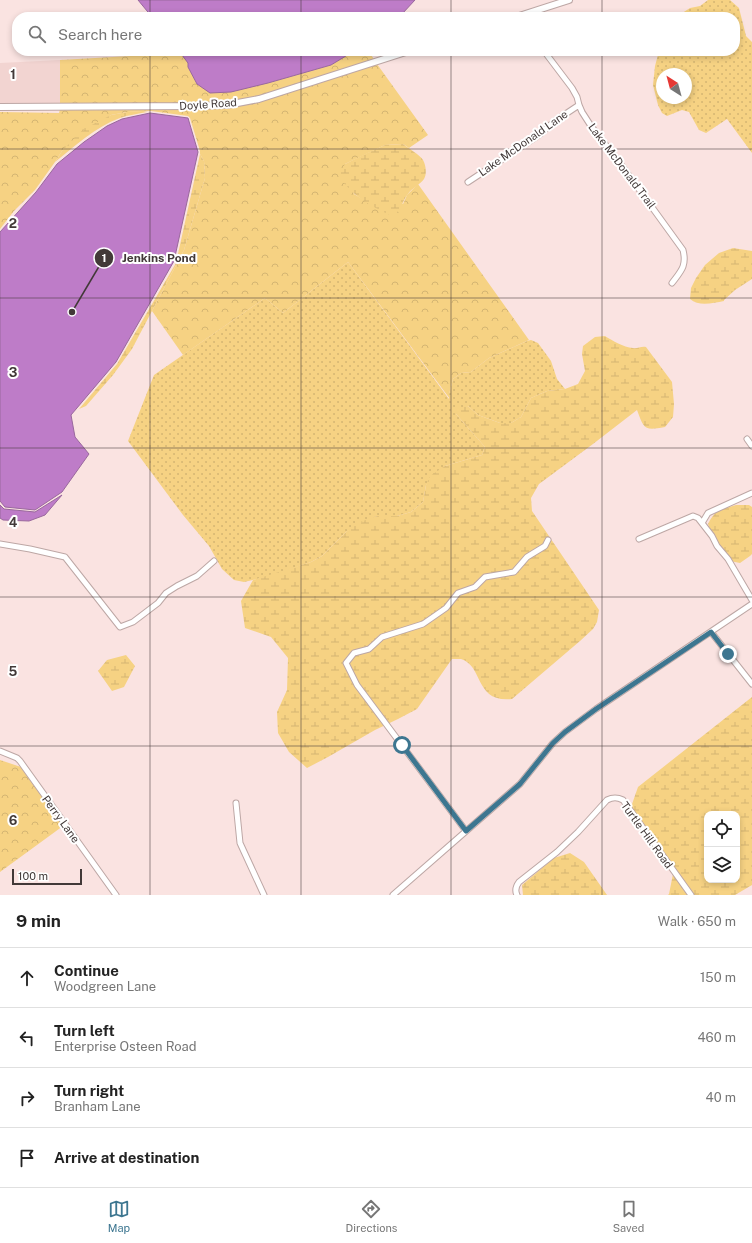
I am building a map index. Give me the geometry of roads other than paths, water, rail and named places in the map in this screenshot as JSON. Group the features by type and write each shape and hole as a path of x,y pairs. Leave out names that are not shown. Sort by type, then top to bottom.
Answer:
{"main road":[{"path":"534,12 569,0"},
{"name":"Doyle Road","path":"0,107 227,105 258,99 393,56"}],"street":[{"name":"Lake McDonald Trail","path":"548,56 578,97 579,105 591,126 630,176 683,250 684,266 682,271 672,283"},
{"name":"Lake McDonald Lane","path":"468,182 579,105"},
{"path":"747,439 752,446"},
{"path":"702,523 708,512 752,493"},
{"path":"639,539 694,516 698,518 712,536 717,546 728,559 752,600"},
{"path":"466,831 357,685 346,663 354,653 369,649 382,637 423,624 446,608 458,593 476,587 485,577 514,572 527,557 545,546 548,540"},
{"path":"0,544 65,557 120,627 134,622 158,603 166,593 197,576 214,561"},
{"path":"393,895 520,784 553,743 565,732 596,709 752,604"},
{"path":"711,632 752,684"},
{"name":"Perry Lane","path":"0,751 17,758 116,895"},
{"name":"Turtle Hill Road","path":"517,895 516,886 519,882 557,852 578,832 607,800 611,798 618,798 623,800 691,895"},
{"path":"236,803 240,843 264,895"}],"place":[{"name":"Jenkins Pond","path":"72,312"}]}
